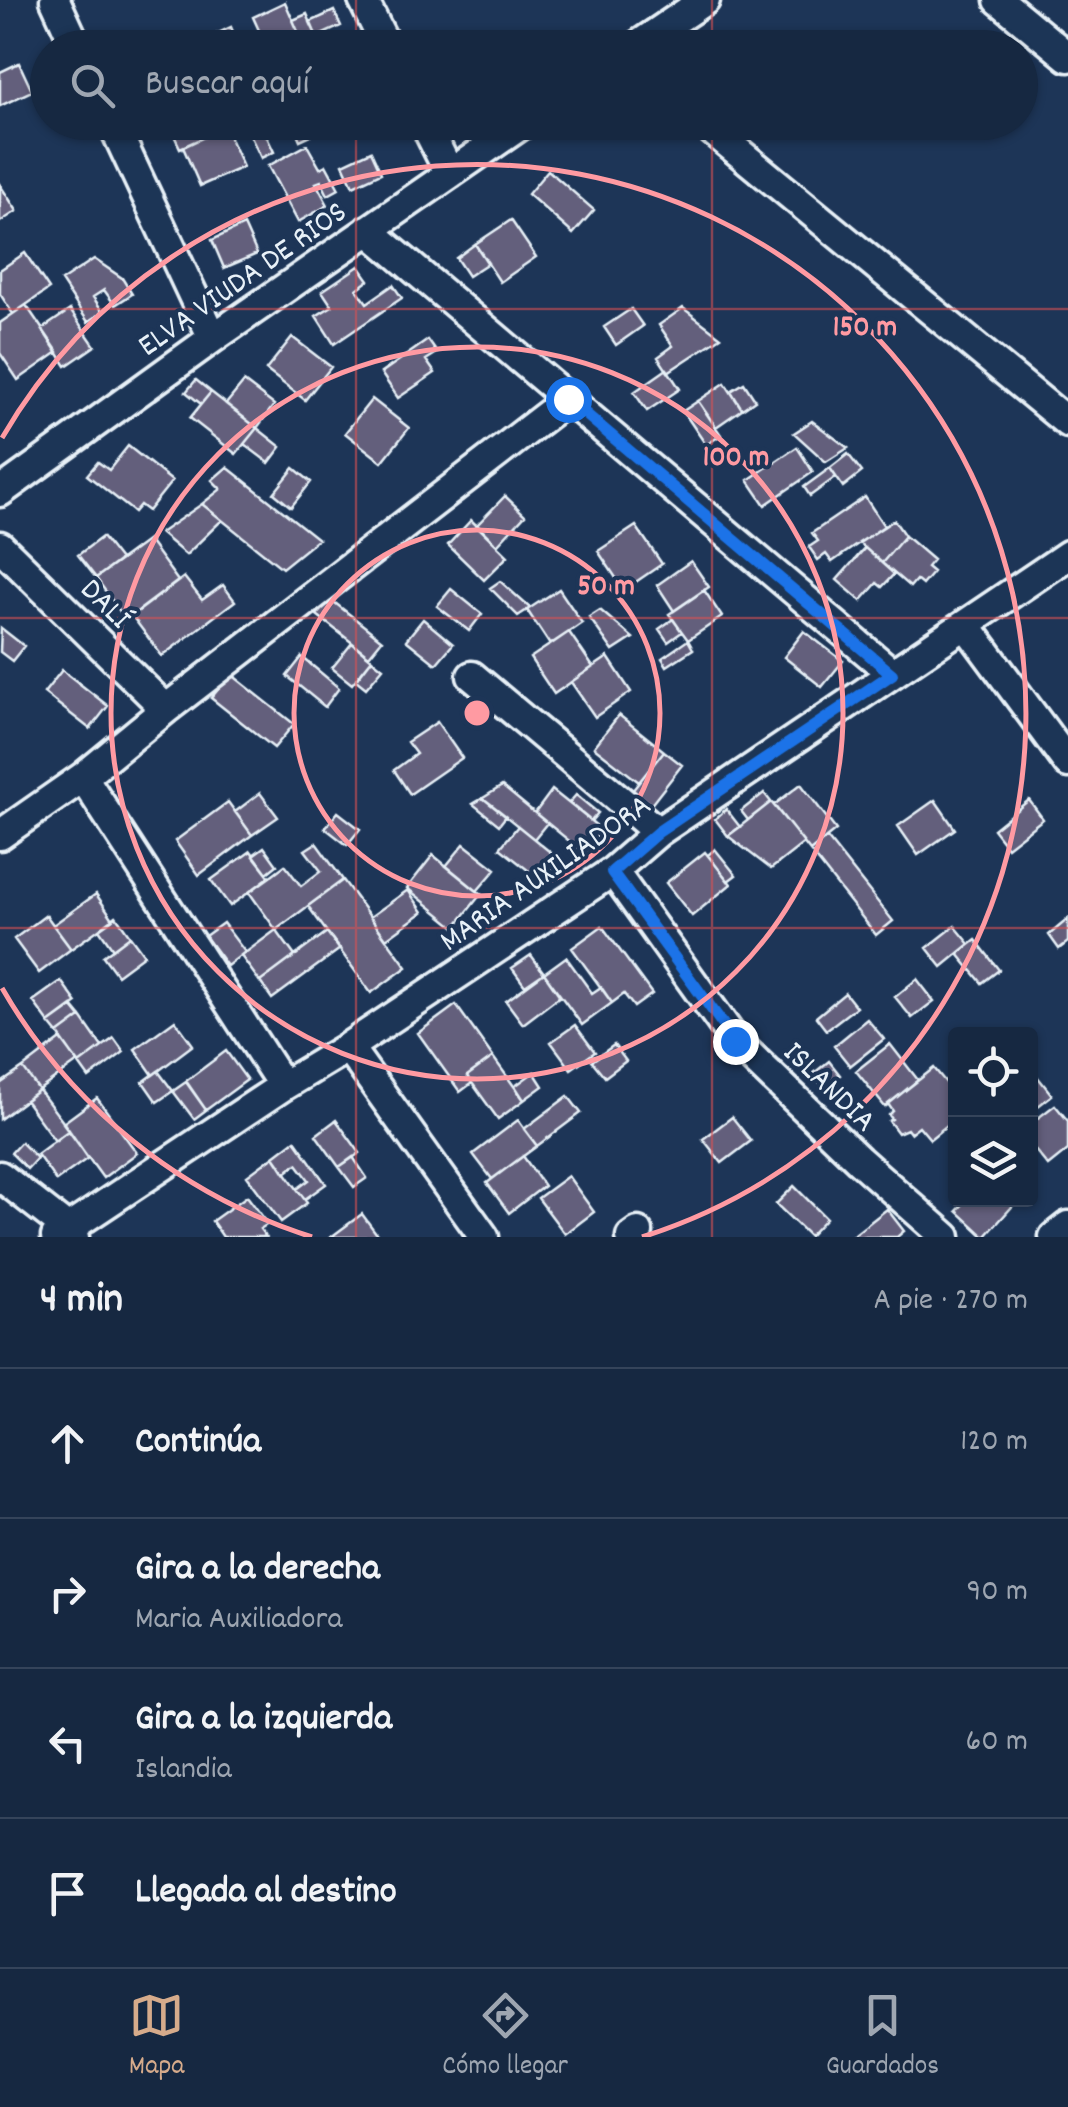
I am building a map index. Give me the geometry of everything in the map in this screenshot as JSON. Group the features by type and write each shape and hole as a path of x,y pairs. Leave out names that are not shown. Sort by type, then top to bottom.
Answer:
{"street":[{"path":"55,0 69,30"},
{"path":"363,0 377,30"},
{"path":"999,0 1035,30"},
{"path":"656,30 689,4"},
{"path":"1038,32 1068,57"},
{"path":"120,140 214,338"},
{"path":"433,140 450,174"},
{"name":"ELVA VIUDA DE RIOS","path":"0,492 498,140"},
{"path":"724,140 1068,423"},
{"path":"368,230 892,674"},
{"path":"0,835 83,777 568,399"},
{"name":"DALÍ","path":"0,546 166,709"},
{"name":"MARIA AUXILIADORA","path":"66,1234 283,1086 612,872 658,832 1068,555"},
{"path":"966,625 1068,762"},
{"path":"472,676 658,832"},
{"path":"83,777 283,1086"},
{"name":"ISLANDIA","path":"612,872 735,1041 946,1237"},
{"path":"348,1047 484,1237"},
{"path":"0,1176 66,1234"},
{"path":"1054,1237 1068,1226"}],"building":[{"path":"285,2 297,30 259,30 253,17"},
{"path":"334,11 341,26 314,30 310,22"},
{"path":"307,14 314,30 297,30 293,20"},
{"path":"19,63 30,92 0,106 0,72"},
{"path":"176,140 198,140 180,148"},
{"path":"198,140 231,140 243,167 200,186 183,147"},
{"path":"252,140 268,140 274,152 261,158"},
{"path":"307,145 320,168 326,165 339,189 328,195 321,181 316,183 328,205 298,222 268,166"},
{"path":"371,151 381,173 353,186 343,164"},
{"path":"548,170 594,210 573,234 528,194"},
{"path":"0,185 17,211 0,222"},
{"path":"511,220 536,257 500,282 475,244"},
{"path":"244,225 257,254 224,268 212,240"},
{"path":"475,244 488,263 468,276 456,258"},
{"path":"25,253 49,289 13,314 0,294 0,270"},
{"path":"94,259 122,278 132,294 115,305 104,290 93,297 103,312 88,322 61,281"},
{"path":"359,266 369,280 357,289 367,303 393,285 402,298 334,344 316,316 332,306 322,291"},
{"path":"26,305 58,352 18,380 0,353 0,323"},
{"path":"683,308 721,337 668,372 658,357 673,346 659,325"},
{"path":"631,309 643,326 616,345 604,327"},
{"path":"70,310 95,346 66,366 42,329"},
{"path":"292,337 331,367 305,400 266,370"},
{"path":"428,340 437,353 426,360 435,373 398,398 381,373"},
{"path":"667,369 680,389 647,411 634,392"},
{"path":"196,380 211,392 201,404 186,392"},
{"path":"244,382 274,405 257,428 226,404"},
{"path":"725,383 742,409 716,427 698,401"},
{"path":"744,383 755,400 742,409 731,391"},
{"path":"211,392 257,428 236,454 190,418"},
{"path":"372,399 409,428 382,462 345,433"},
{"path":"698,401 721,435 706,445 683,411"},
{"path":"812,421 848,448 826,462 794,433"},
{"path":"257,428 281,447 269,463 244,444"},
{"path":"128,446 172,481 148,511 140,505 134,512 87,475 98,462 109,470"},
{"path":"797,447 813,472 765,505 748,480"},
{"path":"848,454 862,472 843,487 830,468"},
{"path":"227,467 318,539 282,568 202,504 221,489 212,480"},
{"path":"294,468 311,482 291,507 274,493"},
{"path":"830,468 836,477 810,496 804,487"},
{"path":"505,496 525,515 497,545 477,525"},
{"path":"865,497 884,526 832,562 826,554 818,560 809,547 818,541 812,533"},
{"path":"202,504 222,520 186,555 160,533"},
{"path":"471,520 508,556 484,580 448,545"},
{"path":"894,520 905,536 882,563 859,543"},
{"path":"636,526 662,564 624,590 598,551"},
{"path":"905,536 933,560 927,567 933,572 922,585 916,580 910,587 882,563"},
{"path":"102,537 120,560 96,578 78,555"},
{"path":"148,540 178,581 126,620 96,578"},
{"path":"865,548 894,574 882,587 877,583 861,601 837,580"},
{"path":"691,561 709,587 674,611 657,585"},
{"path":"184,577 202,600 223,585 235,601 162,656 132,616"},
{"path":"500,581 530,608 518,616 490,588"},
{"path":"451,589 482,614 469,631 437,606"},
{"path":"559,589 582,623 550,645 527,610"},
{"path":"704,590 722,617 688,640 669,614"},
{"path":"330,599 382,640 369,656 317,615"},
{"path":"600,610 633,638 613,651 589,617"},
{"path":"423,619 453,644 436,664 406,640"},
{"path":"673,619 682,632 668,642 659,629"},
{"path":"1,628 24,646 12,661 0,652"},
{"path":"804,631 843,661 822,687 784,657"},
{"path":"569,632 593,667 554,694 530,658"},
{"path":"688,640 693,649 667,666 662,658"},
{"path":"352,643 372,659 352,684 332,668"},
{"path":"302,657 339,688 325,707 287,676"},
{"path":"608,657 631,692 595,717 571,682"},
{"path":"372,659 383,668 366,688 356,680"},
{"path":"62,670 108,706 90,729 44,693"},
{"path":"231,674 294,724 274,748 211,698"},
{"path":"619,715 664,751 639,782 594,747"},
{"path":"437,722 462,758 410,794 394,770 416,754 407,742"},
{"path":"664,751 682,765 650,806 632,791"},
{"path":"801,784 836,830 810,851 774,805"},
{"path":"502,786 547,823 534,839 483,798"},
{"path":"552,790 602,830 584,853 535,813"},
{"path":"260,793 278,817 252,835 235,812"},
{"path":"764,793 771,802 748,820 741,811"},
{"path":"576,795 598,813 591,821 569,803"},
{"path":"483,798 506,816 499,825 473,804"},
{"path":"935,800 955,829 918,855 898,826"},
{"path":"1029,800 1043,819 1007,847 993,829"},
{"path":"228,802 252,835 199,875 175,841"},
{"path":"771,802 804,843 771,869 728,836"},
{"path":"726,809 740,827 728,836 715,819"},
{"path":"338,812 360,829 347,845 325,828"},
{"path":"518,826 560,860 543,882 500,848"},
{"path":"827,838 893,921 876,935 810,851"},
{"path":"316,843 343,880 276,930 249,892 285,865 301,886 321,871 305,850"},
{"path":"464,844 496,869 477,891 446,866"},
{"path":"264,847 277,865 267,873 253,855"},
{"path":"715,849 736,875 728,881 708,855"},
{"path":"251,851 270,877 230,906 211,880"},
{"path":"705,852 731,884 692,916 666,883"},
{"path":"433,855 481,894 455,927 407,888"},
{"path":"343,880 407,967 371,993 308,906"},
{"path":"408,890 423,912 386,939 370,917"},
{"path":"96,894 113,919 71,949 53,925"},
{"path":"46,915 71,949 39,973 14,939"},
{"path":"116,916 130,936 113,949 99,929"},
{"path":"1068,919 1068,942 1059,949 1049,935"},
{"path":"223,923 245,952 227,966 205,936"},
{"path":"602,926 652,994 634,1007 624,994 612,1003 572,948"},
{"path":"955,926 970,944 942,967 927,948"},
{"path":"276,930 295,956 260,982 241,956"},
{"path":"327,932 340,949 272,999 260,982"},
{"path":"130,936 144,955 117,975 103,956"},
{"path":"976,940 999,970 982,983 958,954"},
{"path":"531,955 544,973 525,986 512,968"},
{"path":"566,957 592,993 601,987 612,1003 582,1025 544,973"},
{"path":"544,973 560,996 523,1024 506,1001"},
{"path":"917,979 934,1001 912,1018 895,997"},
{"path":"61,981 77,1003 49,1023 33,1001"},
{"path":"845,993 856,1007 826,1030 816,1017"},
{"path":"456,1005 493,1057 467,1076 472,1083 460,1092 418,1033"},
{"path":"72,1006 81,1017 58,1034 49,1023"},
{"path":"81,1017 102,1047 79,1064 58,1034"},
{"path":"867,1019 884,1039 850,1066 834,1046"},
{"path":"175,1020 193,1045 153,1075 135,1049"},
{"path":"575,1025 595,1052 571,1069 551,1042"},
{"path":"114,1038 124,1052 89,1078 79,1064"},
{"path":"61,1039 78,1062 39,1090 23,1068"},
{"path":"890,1044 918,1080 885,1107 856,1071"},
{"path":"614,1045 626,1061 605,1077 592,1061"},
{"path":"226,1051 247,1080 206,1110 186,1081"},
{"path":"493,1057 524,1100 498,1119 467,1076"},
{"path":"829,1061 840,1075 824,1088 813,1074"},
{"path":"23,1068 39,1090 0,1119 0,1084"},
{"path":"934,1068 948,1085 948,1124 930,1139 919,1126 910,1133 907,1129 898,1133 889,1121 893,1111 888,1104"},
{"path":"158,1071 173,1091 157,1102 143,1082"},
{"path":"534,1072 543,1086 524,1100 515,1086"},
{"path":"1038,1077 1052,1095 1038,1106"},
{"path":"186,1082 206,1110 194,1119 173,1091"},
{"path":"39,1090 69,1130 55,1141 25,1100"},
{"path":"568,1096 581,1113 537,1146 524,1129"},
{"path":"97,1098 137,1153 103,1178 63,1123"},
{"path":"1055,1105 1068,1121 1068,1150 1048,1166 1038,1154 1038,1118"},
{"path":"732,1117 751,1141 722,1163 703,1139"},
{"path":"336,1120 360,1153 339,1167 316,1135"},
{"path":"518,1120 537,1146 492,1179 473,1154"},
{"path":"69,1130 88,1158 56,1181 37,1154"},
{"path":"295,1140 326,1184 305,1199 297,1189 309,1180 297,1164 285,1173 274,1156"},
{"path":"21,1142 37,1158 27,1169 11,1153"},
{"path":"274,1156 307,1203 281,1222 247,1176"},
{"path":"523,1156 544,1186 509,1213 487,1183"},
{"path":"353,1157 367,1178 354,1187 339,1167"},
{"path":"568,1176 594,1212 565,1234 538,1198"},
{"path":"794,1186 826,1218 809,1236 776,1204"},
{"path":"247,1196 268,1224 260,1229 266,1237 223,1237 212,1221"},
{"path":"961,1207 1012,1207 985,1237 957,1211"},
{"path":"887,1209 904,1231 897,1237 851,1237"},
{"path":"362,1214 379,1237 331,1237"}],"route":[{"path":"568,399 892,674 658,832 612,872 735,1041"}]}
